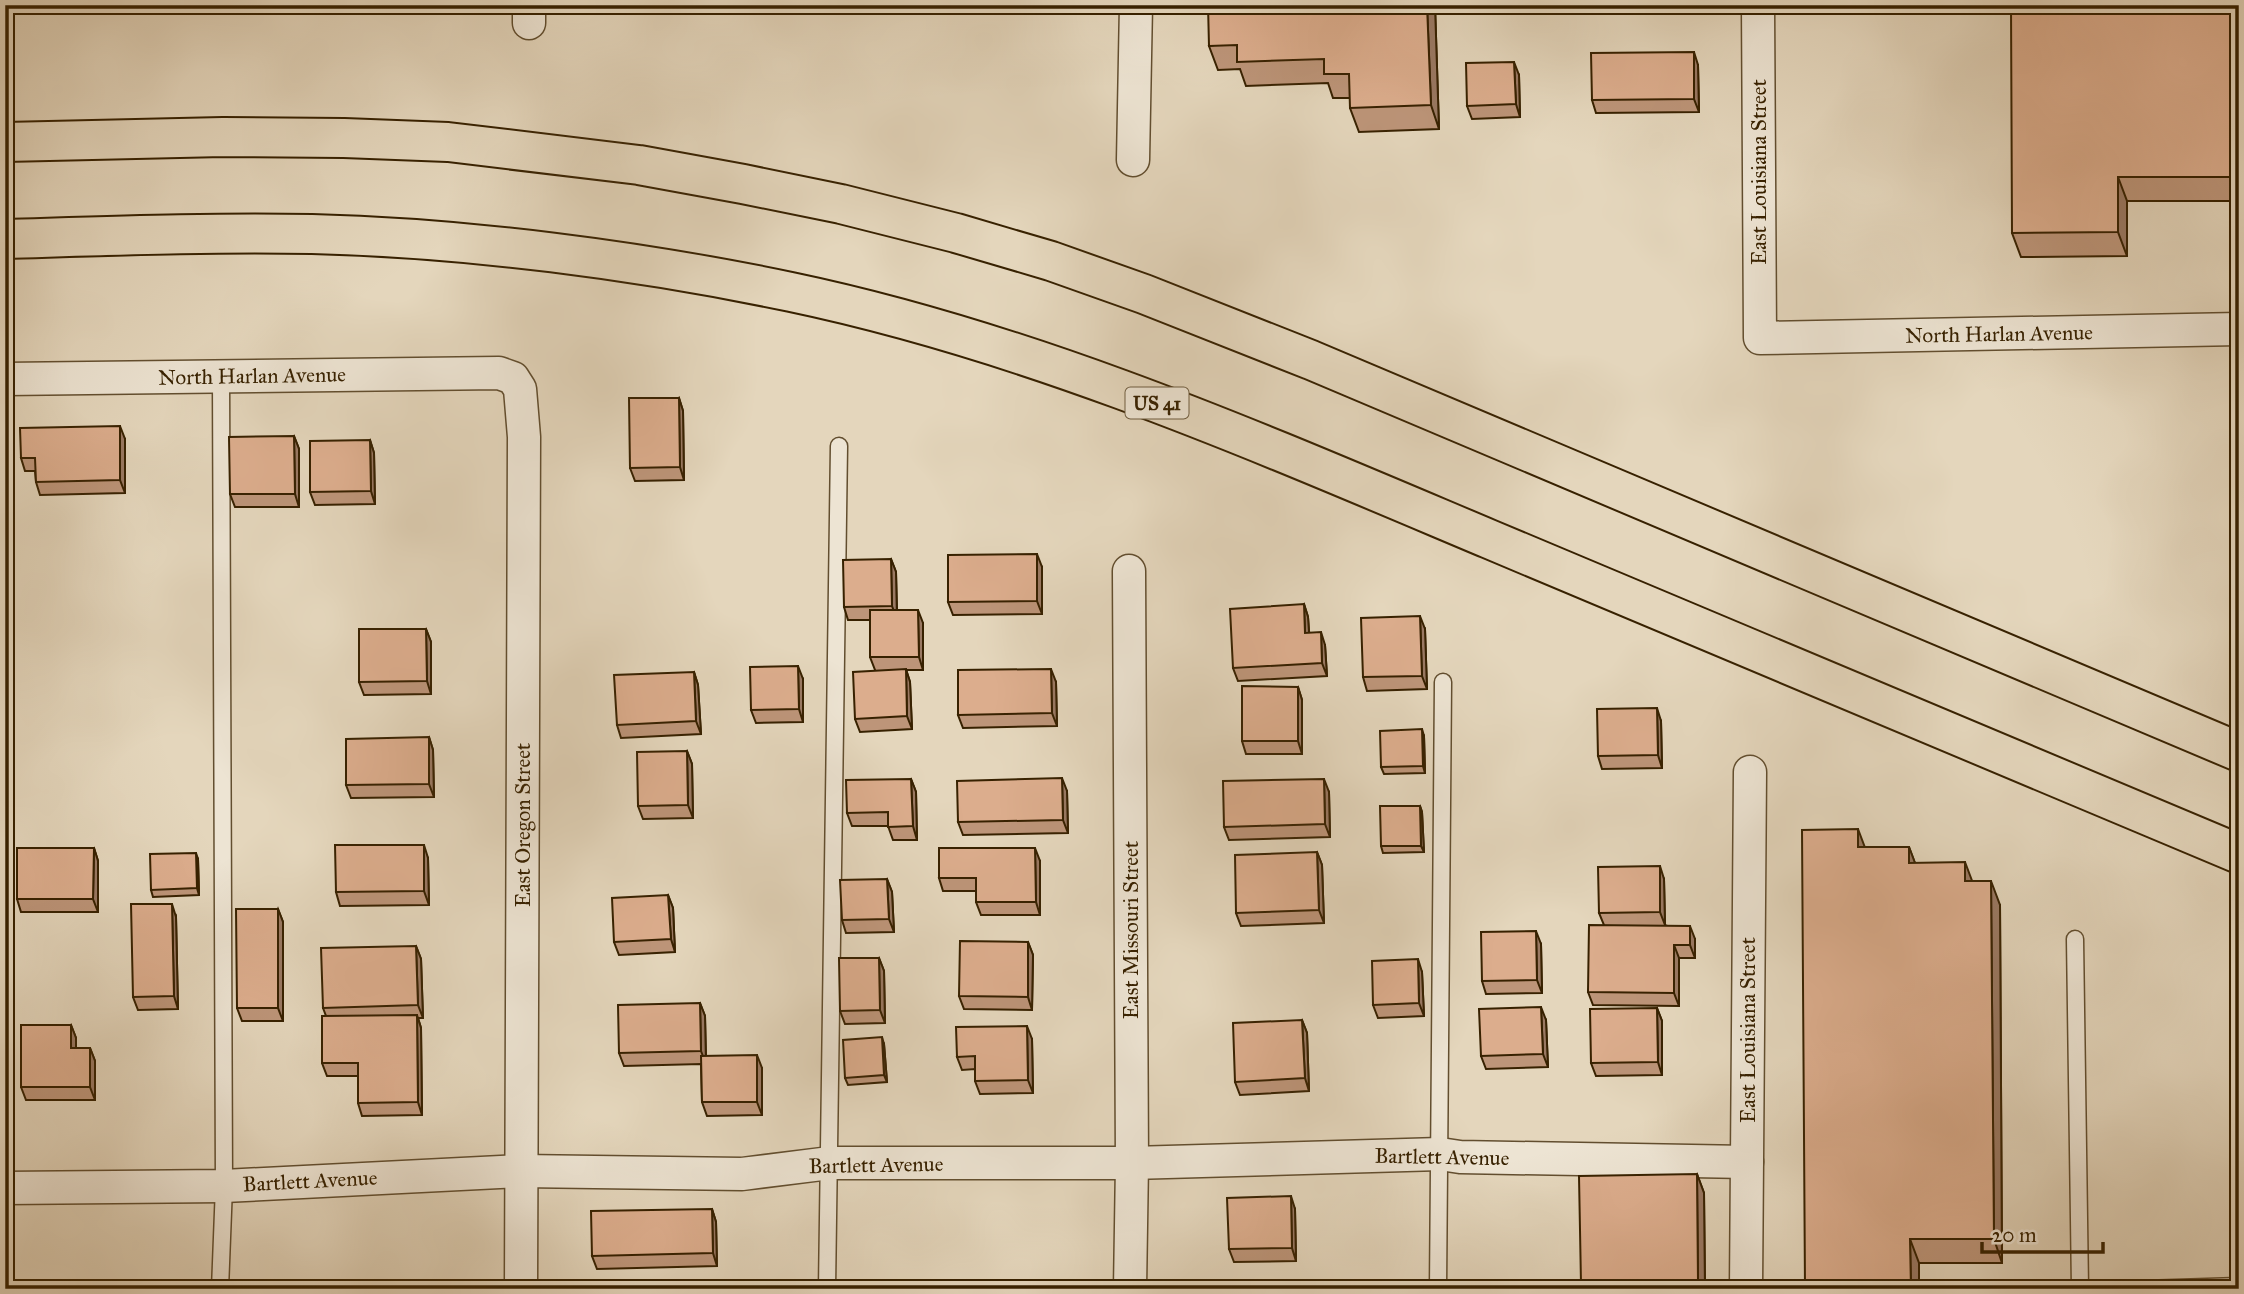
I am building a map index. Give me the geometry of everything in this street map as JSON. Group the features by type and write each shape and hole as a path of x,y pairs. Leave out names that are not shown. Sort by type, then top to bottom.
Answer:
{"highway":[{"path":"5,142 236,137 448,142 639,165 841,204 956,233 1051,261 1144,294 1311,360 2239,752"},
{"name":"US 41","path":"5,239 314,234 442,242 542,252 659,269 791,292 913,323 1038,360 1234,432 2239,854"}],"street":[{"path":"1133,160 1136,5"},
{"name":"East Louisiana Street","path":"1758,5 1760,338"},
{"name":"North Harlan Avenue","path":"1760,338 2239,329"},
{"name":"North Harlan Avenue","path":"5,379 499,373"},
{"name":"East Oregon Street","path":"499,373 513,378 520,388 524,437 521,1289"},
{"name":"East Missouri Street","path":"1129,571 1132,1163 1130,1289"},
{"name":"East Louisiana Street","path":"1746,1289 1750,772"},
{"name":"Bartlett Avenue","path":"5,1188 224,1186 521,1171 742,1174 830,1163 1132,1163 1440,1154 1460,1157 1747,1162"}],"lane":[{"path":"220,1289 224,1186 221,377"},
{"path":"827,1289 839,446"},
{"path":"1438,1289 1443,682"},
{"path":"2075,939 2080,1289"},
{"path":"2143,1289 2239,1286"}],"building":[{"path":"1208,5 1427,5 1431,105 1350,108 1349,74 1324,74 1324,59 1237,62 1237,45 1209,46"},
{"path":"2011,5 2239,5 2239,177 2118,177 2118,232 2012,233"},
{"path":"1694,52 1694,99 1592,100 1591,53"},
{"path":"1514,62 1516,104 1467,106 1466,63"},
{"path":"629,398 679,398 680,467 630,468"},
{"path":"120,426 120,480 36,482 35,458 21,458 20,428"},
{"path":"294,436 295,494 230,494 229,437"},
{"path":"370,440 371,491 310,492 310,441"},
{"path":"1037,554 1037,601 948,602 948,555"},
{"path":"891,559 892,606 844,607 843,560"},
{"path":"1304,604 1305,633 1321,632 1322,663 1233,668 1230,609"},
{"path":"870,610 918,610 919,657 870,657"},
{"path":"1420,616 1422,676 1363,677 1361,618"},
{"path":"359,629 426,629 427,681 359,682"},
{"path":"798,666 799,709 751,710 750,667"},
{"path":"906,669 907,716 855,719 853,672"},
{"path":"1051,669 1052,713 958,715 958,670"},
{"path":"694,672 696,721 617,725 614,675"},
{"path":"1242,686 1298,687 1298,741 1242,741"},
{"path":"1657,708 1658,755 1598,756 1597,709"},
{"path":"1422,729 1423,766 1381,767 1380,731"},
{"path":"429,737 429,784 346,785 346,739"},
{"path":"687,751 688,805 638,806 637,752"},
{"path":"1062,778 1063,820 958,822 957,781"},
{"path":"911,779 913,826 888,827 888,812 847,813 846,780"},
{"path":"1324,779 1325,824 1224,827 1223,781"},
{"path":"1380,806 1420,806 1421,846 1381,846"},
{"path":"1858,829 1858,847 1909,847 1909,863 1965,862 1965,881 1991,881 1994,1239 1910,1239 1911,1289 1805,1289 1802,830"},
{"path":"335,845 424,845 424,891 336,892"},
{"path":"17,848 94,848 93,899 17,899"},
{"path":"939,848 1035,848 1036,902 976,902 976,878 939,878"},
{"path":"1317,852 1319,910 1236,913 1235,855"},
{"path":"196,853 197,888 151,890 150,854"},
{"path":"1660,866 1660,912 1599,913 1598,867"},
{"path":"887,879 889,919 842,920 840,880"},
{"path":"668,895 671,939 614,942 612,898"},
{"path":"131,904 172,904 174,996 133,997"},
{"path":"236,909 278,909 278,1008 237,1008"},
{"path":"1589,925 1690,926 1690,945 1674,945 1674,993 1588,992"},
{"path":"1536,931 1537,980 1482,981 1481,932"},
{"path":"960,941 1028,942 1028,997 959,996"},
{"path":"416,946 418,1005 323,1008 321,948"},
{"path":"839,958 879,958 880,1010 840,1011"},
{"path":"1418,959 1419,1003 1373,1005 1372,961"},
{"path":"700,1003 701,1051 619,1053 618,1005"},
{"path":"1541,1007 1543,1054 1481,1056 1479,1009"},
{"path":"1657,1008 1658,1062 1591,1063 1590,1009"},
{"path":"417,1015 418,1102 358,1103 358,1063 322,1063 322,1016"},
{"path":"1302,1020 1305,1078 1235,1082 1233,1023"},
{"path":"21,1025 71,1025 71,1048 90,1048 90,1087 21,1087"},
{"path":"1027,1026 1028,1080 975,1081 975,1056 957,1057 956,1027"},
{"path":"882,1037 884,1075 845,1078 843,1040"},
{"path":"757,1055 757,1102 702,1102 701,1056"},
{"path":"1697,1174 1698,1282 1581,1284 1579,1176"},
{"path":"1291,1196 1292,1248 1229,1249 1227,1198"},
{"path":"712,1209 713,1253 592,1256 591,1211"}]}
